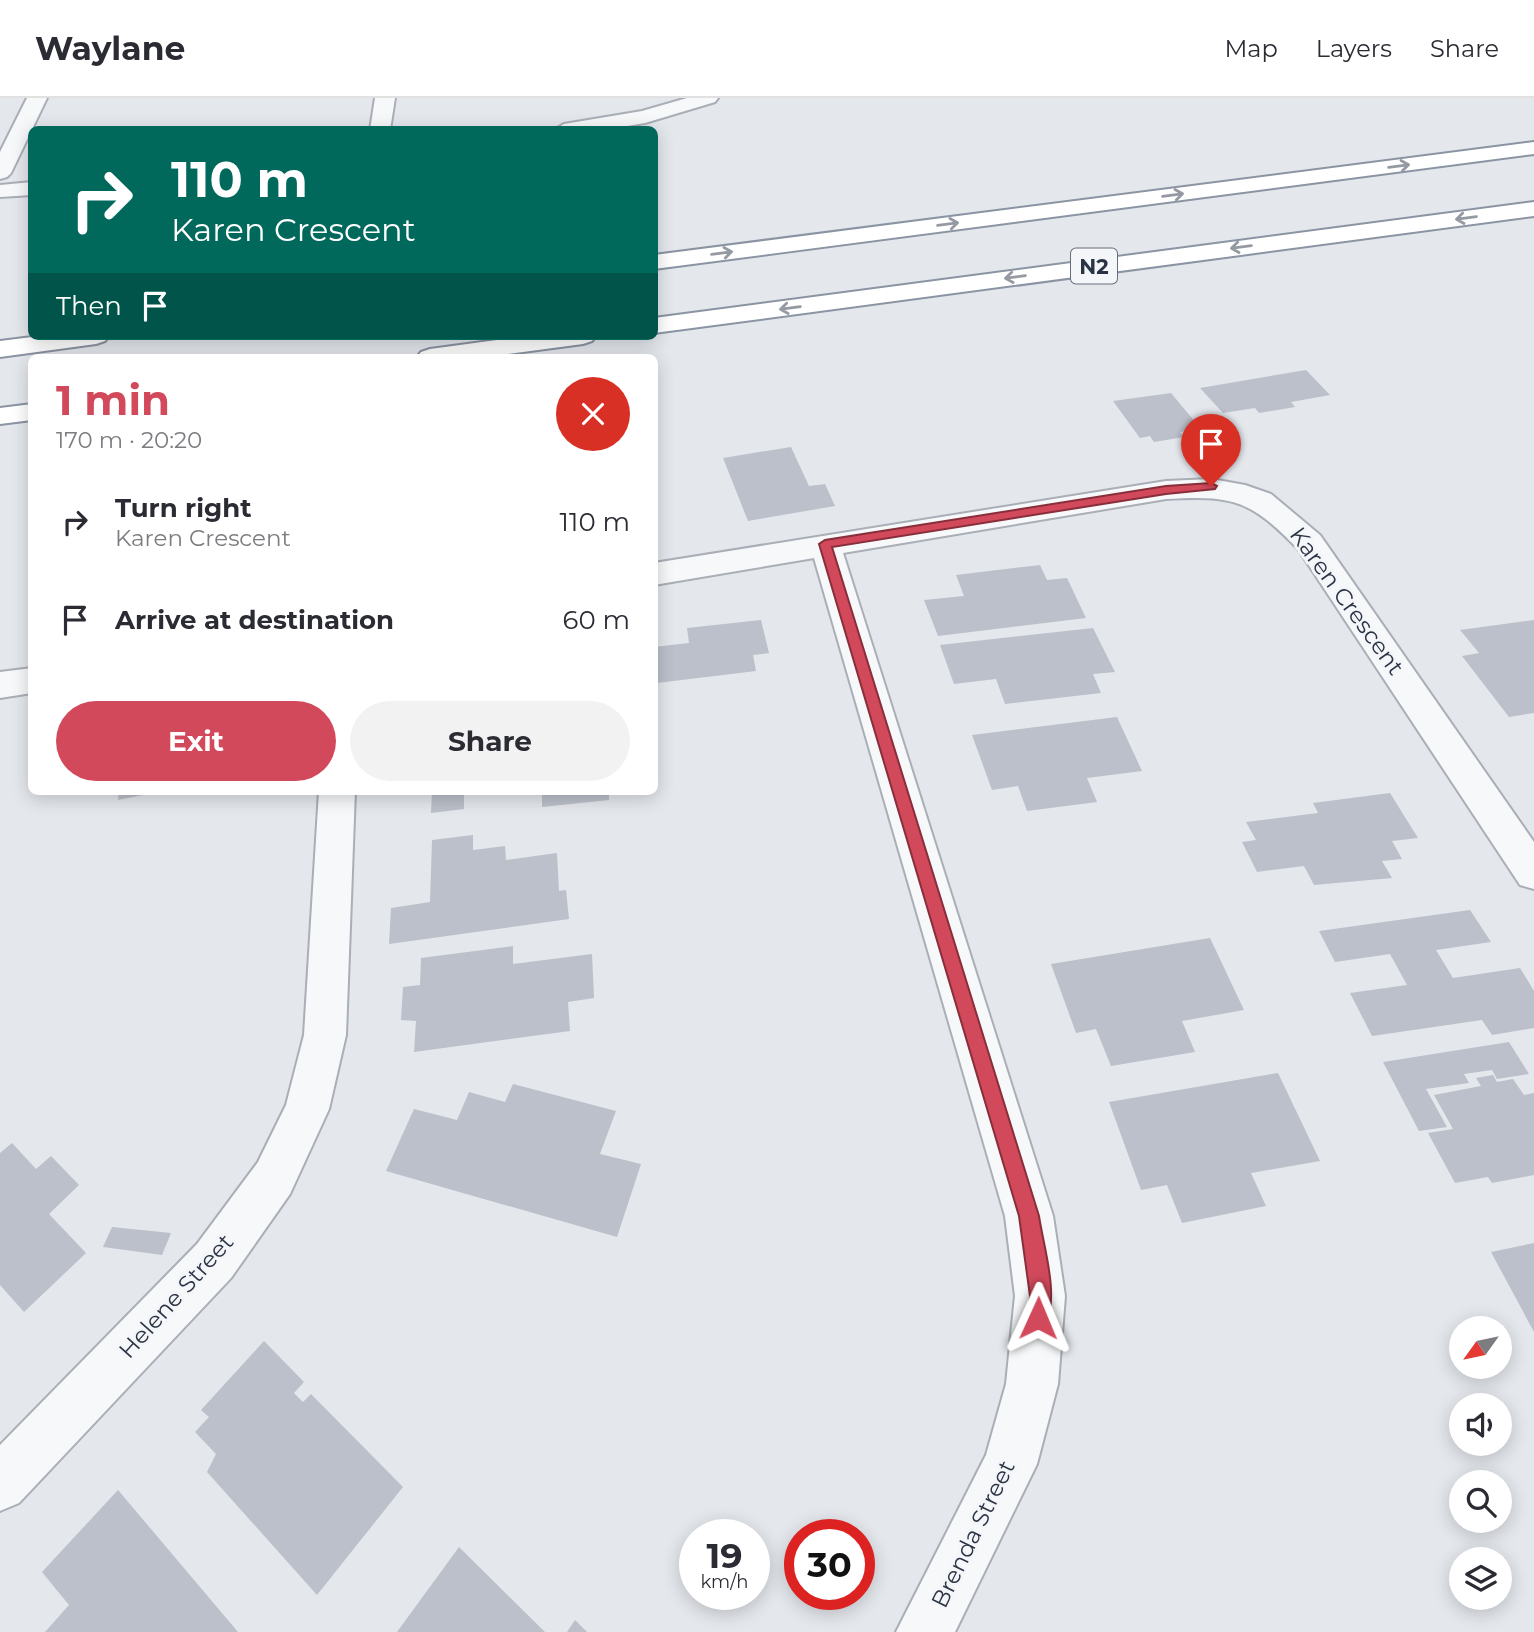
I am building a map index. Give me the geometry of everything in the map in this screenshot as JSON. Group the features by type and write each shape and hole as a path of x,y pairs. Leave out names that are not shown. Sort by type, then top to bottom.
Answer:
{"highway":[{"path":"658,261 1534,148"},
{"name":"N2","path":"658,325 1534,209"},
{"path":"0,349 66,340"},
{"path":"452,354 554,340"},
{"path":"0,416 28,412"}],"street":[{"path":"0,173 37,98"},
{"path":"381,126 385,98"},
{"path":"589,126 645,117 708,98"},
{"path":"0,191 28,188"},
{"name":"Karen Crescent","path":"658,573 1166,490 1211,486 1248,493 1281,513 1309,542 1534,873"},
{"name":"Brenda Street","path":"825,544 1029,1216 1040,1296 1032,1384 1010,1464 925,1632"},
{"path":"0,685 28,681"},
{"name":"Helene Street","path":"0,1484 214,1261 279,1166 307,1109 325,1035 337,795"}],"building":[{"path":"1306,370 1330,395 1291,402 1295,407 1259,413 1255,408 1223,413 1200,388"},
{"path":"1171,393 1201,429 1180,432 1184,437 1154,442 1150,436 1140,438 1113,401"},
{"path":"791,447 809,486 825,484 835,506 748,521 723,458"},
{"path":"1040,565 1047,580 1067,578 1086,618 938,636 924,600 964,596 956,575"},
{"path":"761,620 769,653 753,655 756,671 658,683 658,647 689,643 687,628"},
{"path":"1534,620 1534,713 1509,717 1462,656 1479,653 1460,630"},
{"path":"1093,628 1115,672 1093,674 1101,693 1005,704 996,679 954,684 940,645"},
{"path":"1117,717 1142,771 1087,778 1097,802 1027,811 1018,786 992,790 972,735"},
{"path":"1390,793 1418,838 1392,841 1402,859 1382,861 1392,878 1314,885 1304,866 1257,872 1242,842 1256,840 1246,822 1318,813 1313,803"},
{"path":"119,795 143,795 118,800"},
{"path":"432,795 464,795 464,809 431,813"},
{"path":"542,795 609,795 609,800 542,807"},
{"path":"473,835 473,850 505,846 506,860 557,853 559,891 566,890 569,919 389,944 391,908 430,902 432,840"},
{"path":"1470,910 1491,942 1436,950 1453,978 1520,968 1534,991 1534,1028 1492,1035 1482,1020 1372,1036 1350,993 1407,985 1390,954 1335,962 1319,931"},
{"path":"1210,938 1244,1010 1182,1021 1195,1052 1111,1066 1096,1029 1076,1033 1051,964"},
{"path":"513,946 513,964 592,954 594,998 568,1002 570,1031 414,1052 416,1021 401,1020 403,987 420,985 421,958"},
{"path":"1509,1042 1529,1074 1497,1079 1492,1070 1464,1074 1469,1083 1426,1089 1447,1127 1419,1131 1383,1062"},
{"path":"1278,1073 1320,1161 1251,1173 1266,1206 1182,1223 1167,1185 1141,1190 1109,1102"},
{"path":"1493,1075 1497,1082 1513,1079 1524,1095 1534,1093 1534,1175 1492,1183 1488,1177 1455,1183 1428,1133 1453,1129 1434,1095 1481,1086 1476,1078"},
{"path":"513,1084 616,1111 600,1154 641,1164 617,1237 386,1171 414,1109 457,1120 469,1092 505,1102"},
{"path":"12,1143 36,1169 51,1156 79,1185 49,1214 86,1253 24,1312 0,1285 0,1153"},
{"path":"112,1227 171,1233 162,1255 103,1247"},
{"path":"1534,1243 1534,1332 1491,1252"},
{"path":"264,1341 304,1382 294,1393 303,1402 311,1394 403,1487 317,1595 207,1472 216,1454 195,1432 209,1417 201,1410"},
{"path":"118,1490 238,1632 45,1632 69,1605 42,1572"},
{"path":"459,1547 545,1632 397,1632"},
{"path":"575,1620 587,1632 567,1632"}],"route":[{"path":"1038,1318 1040,1296 1029,1216 825,544 1166,490 1211,486"}]}
